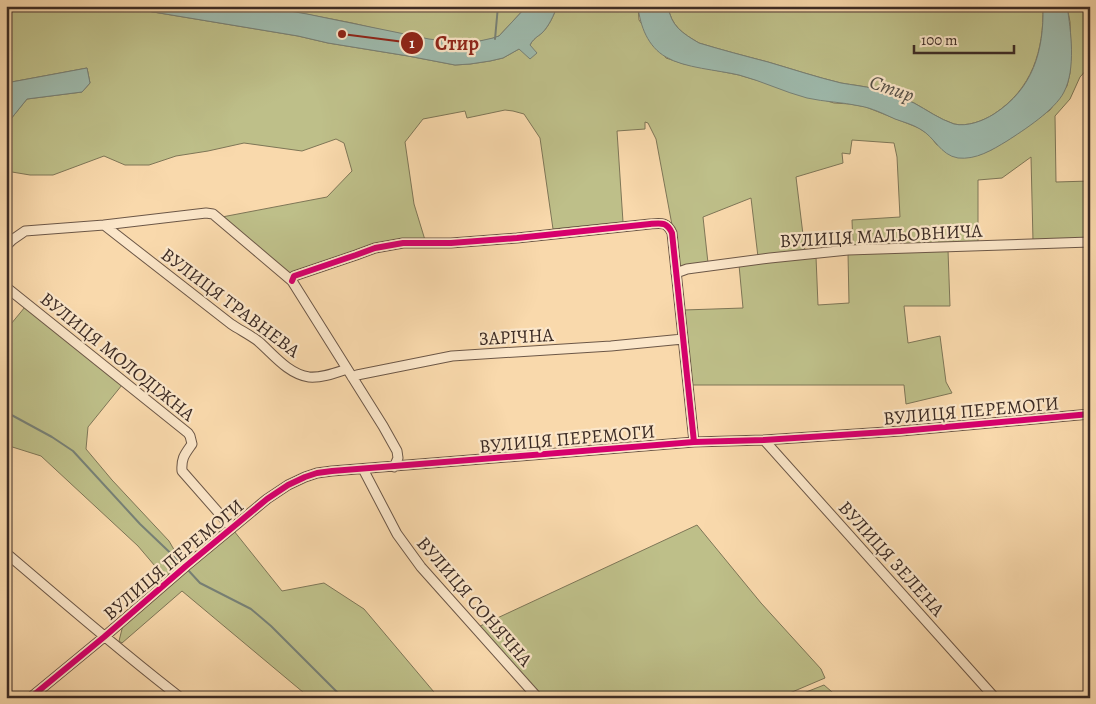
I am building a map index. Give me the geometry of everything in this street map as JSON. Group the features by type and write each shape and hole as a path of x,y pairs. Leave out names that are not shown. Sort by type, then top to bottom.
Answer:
{"street":[{"path":"6,246 25,231 104,225 206,213 213,214 292,281 397,451 398,458 394,467"},
{"path":"292,281 294,276 375,248 403,243 451,243 517,238 663,223 667,225 672,233 694,442"},
{"name":"ВУЛИЦЯ ТРАВНЕВА","path":"104,225 231,324 259,342 291,370 314,377 350,374"},
{"name":"ВУЛИЦЯ МАЛЬОВНИЧА","path":"676,273 687,269 848,250 1090,242"},
{"name":"ВУЛИЦЯ МОЛОДІЖНА","path":"6,287 188,433 192,444 181,463 182,471 232,528"},
{"name":"ЗАРІЧНА","path":"350,374 357,375 452,356 611,346 683,339"},
{"name":"ВУЛИЦЯ ПЕРЕМОГИ","path":"30,698 267,499 288,485 317,473 694,442 901,432 1090,414"},
{"name":"ВУЛИЦЯ ЗЕЛЕНА","path":"764,440 995,698"},
{"name":"ВУЛИЦЯ СОНЯЧНА","path":"363,469 397,534 421,567 538,698"},
{"path":"6,553 104,637 181,698"}],"green space":[{"path":"6,6 117,6 298,36 455,65 503,58 530,45 547,27 557,6 638,6 639,20 666,58 684,64 739,75 834,103 866,107 919,128 929,135 937,145 979,155 1014,136 1050,110 1067,86 1070,73 1070,22 1067,6 1090,6 1090,66 1080,77 1070,99 1055,116 1056,182 1090,181 1090,239 1033,241 1031,157 1002,178 978,180 978,242 853,246 852,220 900,217 897,157 894,143 852,140 850,154 842,153 843,163 796,177 805,251 758,257 751,198 703,217 708,263 680,268 656,139 648,123 645,122 645,129 617,131 623,222 553,229 540,138 524,114 505,110 467,118 465,111 423,119 405,142 414,204 425,240 397,240 348,253 289,273 222,217 327,197 352,171 344,143 336,139 302,151 244,143 176,156 149,165 125,165 104,156 53,175 30,175 6,171 6,125 27,99 82,92 90,83 87,68 6,83"},
{"path":"261,6 527,6 499,36 483,41 446,42 406,36 352,23"},
{"path":"668,6 1043,6 1043,23 1038,53 1033,68 1018,93 990,117 975,123 959,125 938,117 914,103 884,92 832,81 699,43 678,28 669,13"},
{"path":"948,250 950,306 904,306 908,343 940,336 946,382 952,393 906,404 904,385 691,385 684,310 743,308 739,265 816,257 818,305 849,303 848,253"},
{"path":"25,307 122,385 88,427 86,449 169,541 183,565 166,579 138,546 41,456 6,445 6,330"},
{"path":"697,525 761,603 821,669 825,678 778,698 542,698 478,627"},
{"path":"234,531 282,591 324,583 364,609 439,698 310,698 182,591 122,643 119,641 123,625"},
{"path":"824,685 839,698 791,698"}],"shaded area":[{"path":"117,6 261,6 429,39 475,42 499,36 527,6 557,6 547,27 530,45 537,53 530,59 519,49 503,58 455,65 298,36"},
{"name":"Стир","path":"638,6 668,6 669,13 678,28 699,43 832,81 884,92 914,103 938,117 959,125 975,123 994,114 1018,93 1027,81 1034,68 1038,53 1043,23 1043,6 1067,6 1071,38 1070,72 1068,83 1060,99 1038,119 990,151 977,156 958,158 942,150 930,136 917,127 873,110 807,98 739,75 673,61 660,53 650,42 643,28"},
{"path":"87,68 90,83 82,92 27,99 6,125 6,83"}],"waterway":[{"path":"495,39 498,6"},
{"path":"6,412 52,437 73,451 140,524 183,565"},
{"path":"188,570 200,583 251,609 271,626 343,698"}],"cycle path":[{"path":"292,281 294,276 375,248 403,243 451,243 658,223 664,224 672,233 694,442"},
{"path":"30,698 267,499 288,485 317,473 694,442 764,440 901,431 1090,414"}],"place":[{"name":"Стир","path":"342,34"}]}
